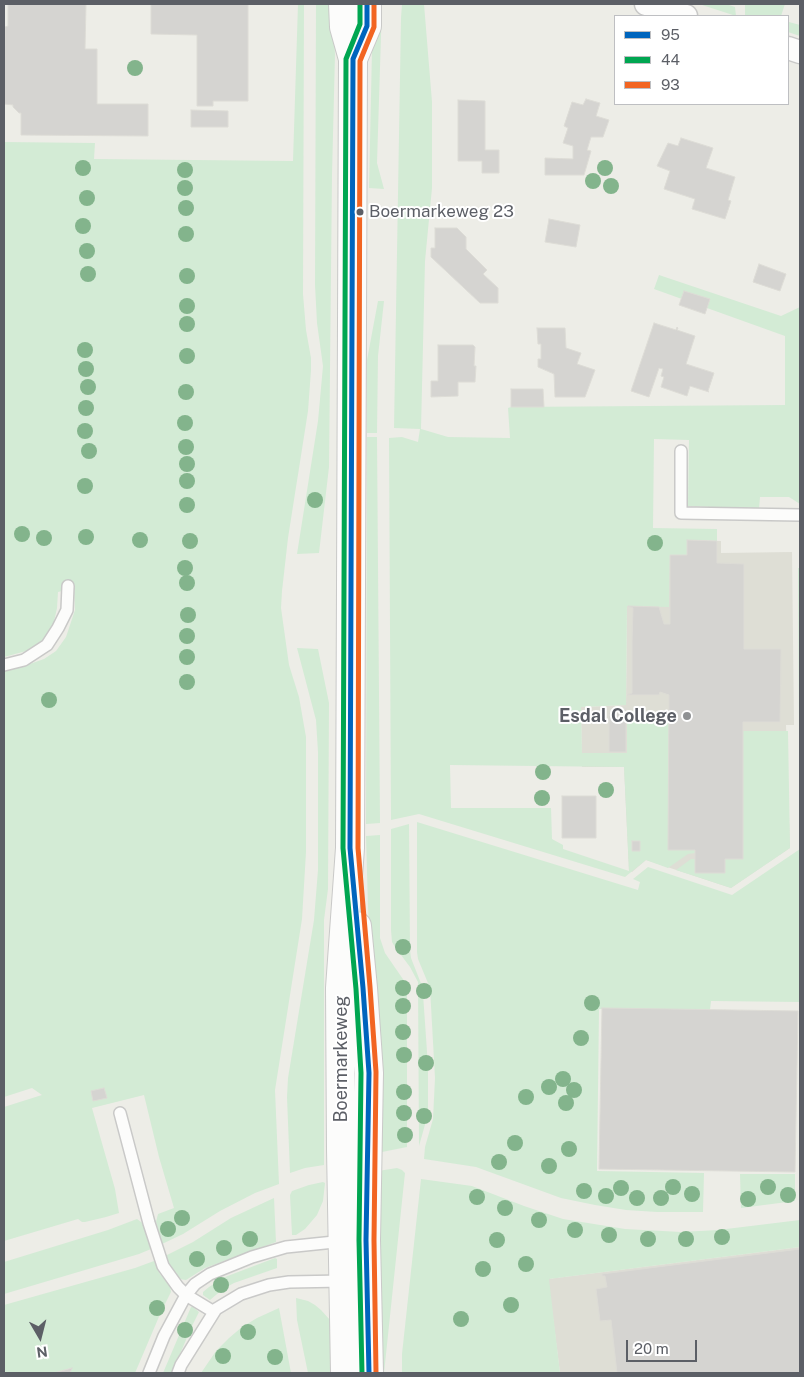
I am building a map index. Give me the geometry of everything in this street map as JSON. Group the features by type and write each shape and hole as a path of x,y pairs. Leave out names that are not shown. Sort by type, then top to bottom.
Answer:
{"street":[{"name":"Boermarkeweg","path":"343,4 344,27 353,59 350,848 340,988 341,1149 354,1240 355,1281 369,1373"},
{"name":"Boermarkeweg","path":"353,59 367,26 367,4"},
{"path":"646,4 683,15"},
{"name":"Boermarkeweg","path":"344,1373 355,1281"}],"lane":[{"path":"681,450 681,513 800,515"},
{"path":"4,665 24,660 46,645 58,628 67,610 68,586"},
{"path":"120,1113 163,1266 178,1287 214,1312"},
{"path":"149,1373 164,1336 186,1294 195,1284 210,1274 252,1257 286,1247 354,1240"},
{"path":"178,1373 181,1365 216,1309 241,1294 269,1285 289,1282 355,1281"}],"shaded area":[{"name":"Esdal College","path":"687,540 721,541 721,553 792,552 794,725 786,725 790,848 731,888 646,860 632,872 629,871 624,767 582,767 581,707 626,705 627,605 670,555"},
{"path":"800,1247 800,1373 560,1373 548,1279"}],"green space":[{"path":"298,4 304,4 303,294 311,370 308,411 288,538 281,608 289,665 299,697 306,737 306,852 302,919 275,1090 279,1184 255,1193 162,1244 156,1222 158,1214 174,1208 144,1095 92,1108 115,1189 119,1213 85,1222 78,1219 4,1241 4,1107 42,1095 32,1088 4,1097 4,669 24,666 44,659 56,651 66,637 75,610 74,588 58,592 53,626 44,639 30,650 4,657 4,142 95,143 94,159 293,161"},
{"path":"316,4 332,4 335,54 329,467 319,553 297,554 318,421 323,366 317,323 315,285"},
{"path":"373,4 382,4 377,163 384,189 369,188"},
{"path":"402,4 424,4 432,102 432,188 425,261 421,429 448,437 510,438 508,408 511,407 785,405 785,336 654,289 659,275 781,316 800,307 800,504 789,497 760,497 759,509 688,506 689,440 654,439 653,528 717,529 717,541 687,540 687,555 670,555 669,607 627,606 626,705 581,707 582,753 627,753 627,713 669,713 668,850 695,850 695,853 688,854 668,868 646,860 625,877 419,814 391,820 389,438 402,437 418,442 420,429 394,428","holes":["450,765 624,767 629,871 563,849 563,845 552,839 551,808 451,808"]},
{"path":"699,4 726,4 735,7 736,15"},
{"path":"745,4 785,4 781,15 745,15"},
{"path":"789,22 800,25 800,36 789,32"},
{"path":"378,301 384,301 378,356 377,433 367,433 367,360"},
{"path":"367,437 377,437 380,823 366,824"},
{"path":"798,568 800,568 800,820 799,737"},
{"path":"297,648 318,649 329,703 328,889 324,920 324,1165 290,1173 288,1078 314,920 318,870 318,752 316,720"},
{"path":"743,731 788,731 790,848 731,888 676,870 691,859 695,859 695,873 725,873 725,859 743,859"},
{"path":"417,822 638,890 640,882 633,879 648,867 732,895 800,849 800,1002 711,1001 710,1010 599,1009 597,1171 704,1173 703,1212 626,1210 595,1205 561,1198 476,1167 424,1159 425,1147 433,1119 435,1078 430,988 417,952"},
{"path":"409,824 410,950 411,958 422,986 428,1066 428,1114 419,1146 418,982 392,942 391,930 391,829"},
{"path":"380,835 380,938 385,953 407,985 407,1147 377,1153 375,1046 366,836"},
{"path":"397,1168 405,1173 384,1373 378,1373 378,1171"},
{"path":"740,1174 795,1174 795,1201 741,1208"},
{"path":"421,1179 472,1186 563,1219 625,1229 681,1232 718,1230 800,1220 800,1247 549,1279 560,1373 402,1373 402,1354"},
{"path":"325,1183 323,1201 317,1215 305,1229 296,1235 292,1235 290,1195 292,1191"},
{"path":"274,1198 276,1242 205,1268 186,1280 179,1279 170,1269 165,1256 193,1242 231,1218"},
{"path":"137,1219 145,1225 151,1249 4,1294 4,1262 108,1230"},
{"path":"275,1258 277,1259 277,1268 234,1283 210,1300 203,1295 203,1292 209,1287 225,1277"},
{"path":"154,1261 160,1274 170,1285 171,1292 135,1373 70,1373 71,1368 54,1373 4,1373 4,1305"},
{"path":"296,1298 315,1305 330,1320 333,1326 340,1373 308,1373 297,1320"},
{"path":"191,1307 199,1312 172,1373 163,1373"},
{"path":"279,1308 291,1373 201,1373 216,1351 242,1327"}],"building":[{"path":"8,4 86,4 85,49 97,49 97,104 148,104 148,136 21,135 21,113 13,105 4,104 5,27 8,26"},
{"path":"151,4 248,4 248,101 213,101 213,106 197,106 197,35 151,34"},
{"path":"586,99 600,103 596,116 609,120 603,137 591,137 587,150 591,151 584,175 545,175 545,158 573,159 573,146 563,143 568,128 564,126 572,102 583,105"},
{"path":"458,100 485,101 485,150 499,150 499,173 482,173 482,161 458,161"},
{"path":"191,110 228,111 228,127 191,127"},
{"path":"681,138 713,148 706,168 735,177 728,200 731,201 725,219 692,209 695,199 664,189 670,171 657,166 668,143 678,146"},
{"path":"549,219 580,225 576,247 545,242"},
{"path":"435,228 457,228 466,237 466,249 487,270 483,274 498,288 498,303 480,303 431,257 431,248 435,248"},
{"path":"759,264 786,274 780,291 753,282"},
{"path":"684,291 710,299 705,314 679,305"},
{"path":"654,323 676,330 677,327 677,330 695,336 686,364 714,373 709,392 690,386 687,396 661,387 664,377 661,376 663,369 659,368 649,397 631,391"},
{"path":"537,328 565,328 566,348 581,353 577,364 595,370 585,397 555,397 554,374 538,367 538,359 541,359 541,344 538,344"},
{"path":"438,345 473,345 475,347 475,382 458,382 458,396 431,397 431,381 438,381"},
{"path":"511,389 543,389 544,407 511,407"},
{"path":"687,540 717,541 717,563 744,564 744,649 781,649 780,722 743,722 743,859 725,859 725,873 695,873 695,850 668,850 669,695 660,692 659,695 627,695 632,693 633,608 628,606 659,607 664,624 670,624 670,555 687,555"},
{"path":"625,708 626,752 609,752 609,713 625,713"},
{"path":"562,796 596,796 596,838 562,838"},
{"path":"632,841 640,841 640,851 632,851"},
{"path":"602,1008 798,1011 795,1172 599,1169"},
{"path":"104,1088 107,1098 93,1101 91,1091"},
{"path":"800,1249 800,1373 617,1373 611,1320 600,1321 596,1289 607,1287 605,1276 602,1276 602,1274"},
{"path":"72,1368 70,1373 54,1373"}],"transit line":[{"name":"44","path":"360,4 360,24 346,59 343,848 356,989 361,1073 359,1240 362,1373"},
{"name":"95","path":"367,4 367,26 353,59 350,848 369,1073 366,1240 369,1373"},
{"name":"93","path":"374,4 374,27 360,61 358,848 376,1072 374,1240 376,1373"}],"place":[{"name":"Boermarkeweg 23","path":"360,212"},
{"name":"Esdal College","path":"687,716"}]}
